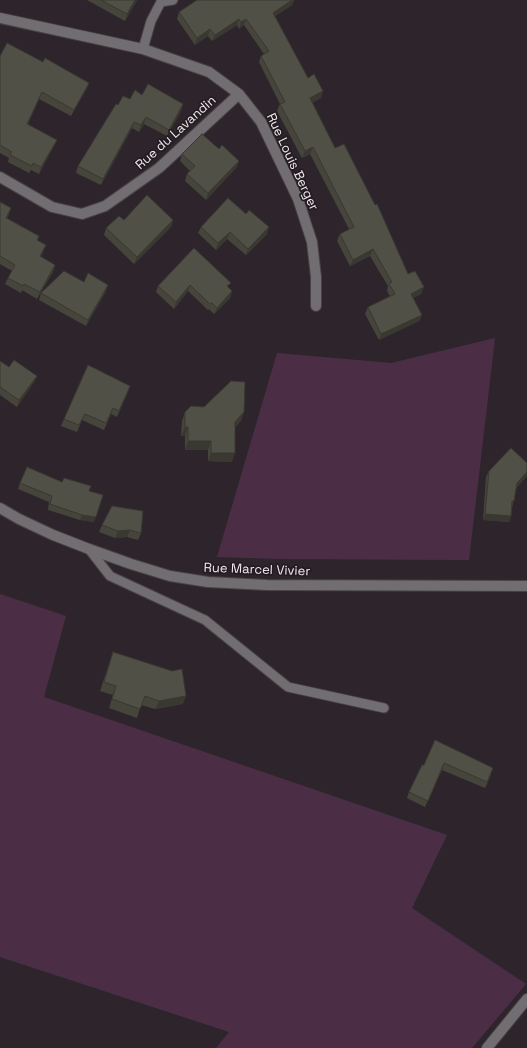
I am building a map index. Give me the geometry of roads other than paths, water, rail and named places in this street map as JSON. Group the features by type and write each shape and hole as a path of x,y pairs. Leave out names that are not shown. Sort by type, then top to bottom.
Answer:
{"street":[{"name":"Rue Louis Berger","path":"0,18 143,49 209,72 239,94 261,122 298,199 312,242 316,277 316,306"},
{"name":"Rue du Lavandin","path":"0,177 52,207 82,214 105,206 159,168 239,94"},
{"name":"Rue Marcel Vivier","path":"0,508 18,519 53,535 131,564 170,576 208,582 267,585 527,586"},
{"path":"487,1048 527,999"}],"lane":[{"path":"143,49 151,21 162,1 173,0"},
{"path":"89,549 110,576 205,620 288,687 384,708"}]}
